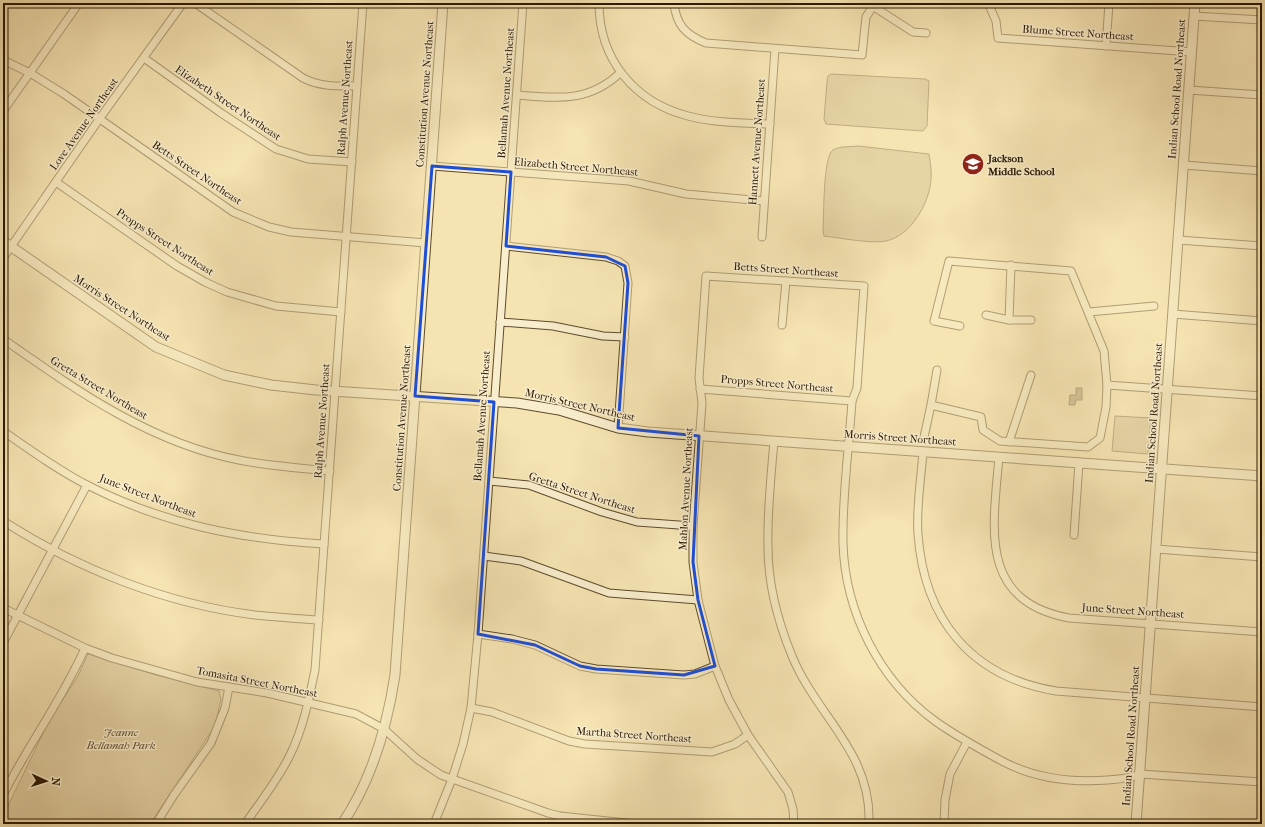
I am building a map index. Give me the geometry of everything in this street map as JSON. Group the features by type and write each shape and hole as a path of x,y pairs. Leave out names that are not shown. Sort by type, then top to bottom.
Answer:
{"street":[{"path":"3,111 79,3"},
{"name":"Love Avenue Northeast","path":"3,258 100,118 183,3"},
{"path":"195,3 303,78 321,85 357,86"},
{"name":"Ralph Avenue Northeast","path":"245,824 290,756 300,732 315,670 363,3"},
{"name":"Constitution Avenue Northeast","path":"342,824 360,794 384,729 395,675 443,3"},
{"name":"Bellamah Avenue Northeast","path":"434,824 452,779 471,708 484,556 523,3"},
{"path":"599,3 599,13 610,55 620,73 640,92 657,104 677,113 689,116 728,122 770,124"},
{"path":"674,3 675,15 678,24 694,38 706,43 722,45 862,55 866,17 872,4 913,32 926,33"},
{"name":"Blume Street Northeast","path":"988,3 996,21 998,38 1192,52"},
{"path":"1106,46 1109,3"},
{"name":"Indian School Road Northeast","path":"1136,824 1195,3"},
{"path":"1194,16 1262,20"},
{"name":"Hannett Avenue Northeast","path":"762,237 775,49"},
{"name":"Elizabeth Street Northeast","path":"144,58 215,109 276,149 308,158 352,162"},
{"name":"Betts Street Northeast","path":"3,60 30,73 100,118 233,212 269,226 291,232 426,243"},
{"path":"517,95 564,98 578,96 592,92 604,86 620,73"},
{"path":"1189,90 1262,95"},
{"path":"1184,165 1262,171"},
{"name":"Elizabeth Street Northeast","path":"432,166 629,180 686,194 764,201"},
{"name":"Propps Street Northeast","path":"56,182 171,261 206,282 227,292 276,306 341,312"},
{"path":"1178,240 1262,246"},
{"name":"Morris Street Northeast","path":"3,241 156,347 200,366 230,376 271,385 335,392 517,403 559,410 618,428 699,436 1262,476"},
{"path":"506,246 606,257 618,261 625,266 628,283 618,428"},
{"path":"931,405 981,417 983,430 1000,441 1088,447 1100,438 1106,407 1107,385 1104,350 1071,271 949,261 934,321 960,326"},
{"path":"1009,320 1011,265"},
{"name":"Betts Street Northeast","path":"706,276 864,286 857,388 852,401"},
{"name":"Mahlon Avenue Northeast","path":"706,276 700,389 702,403 693,526 693,562 698,600 715,666 729,700 748,735 788,792 793,809 794,824"},
{"path":"782,325 786,281"},
{"path":"1088,312 1154,306"},
{"path":"1173,314 1262,320"},
{"path":"986,315 1009,320 1031,320"},
{"path":"500,322 553,326 603,336 624,337"},
{"name":"Gretta Street Northeast","path":"3,339 74,388 112,412 147,430 176,441 238,460 330,470"},
{"path":"924,437 937,370"},
{"path":"1009,442 1031,375"},
{"path":"1107,385 1262,396"},
{"name":"Propps Street Northeast","path":"700,389 852,401"},
{"path":"852,401 843,526 844,559 848,586 862,629 883,666 901,689 935,721 967,742 1015,768 1054,779 1090,782 1130,778 1140,774 1262,782"},
{"name":"June Street Northeast","path":"3,431 87,485 125,502 202,528 241,536 324,544"},
{"path":"774,441 768,549 770,577 776,609 784,635 805,685 845,741 858,763 868,798 870,824"},
{"path":"923,452 918,532 922,573 944,622 972,655 1000,674 1035,688 1056,691 1262,707"},
{"name":"June Street Northeast","path":"998,457 994,541 996,558 1002,572 1012,588 1036,609 1051,615 1069,618 1262,632"},
{"path":"1074,536 1079,463"},
{"name":"Gretta Street Northeast","path":"489,481 529,485 602,512 637,522 693,526"},
{"path":"3,643 54,550 87,485"},
{"path":"3,521 54,550 101,573 177,600 254,615 319,620"},
{"path":"1156,549 1262,557"},
{"path":"484,556 521,561 609,593 698,600"},
{"name":"Tomasita Street Northeast","path":"3,608 17,617 85,648 163,673 229,687 267,692 356,714 384,729 429,768 452,779 554,814 635,824"},
{"path":"478,634 512,639 535,645 580,666 596,669 684,675 695,674 715,666"},
{"path":"3,795 37,731 71,680 85,648"},
{"path":"156,824 174,795 211,743 222,715 229,687"},
{"name":"Martha Street Northeast","path":"471,708 492,712 569,742 585,744 712,752 735,744 748,735"},
{"path":"944,824 950,774 967,742"}],"highlighted area":[{"path":"432,166 511,172 506,246 606,257 625,266 628,283 618,428 699,436 693,562 698,600 715,666 684,675 596,669 580,666 535,645 478,634 494,402 415,396"}],"green space":[{"path":"831,74 925,79 929,81 927,126 923,131 826,124 824,119 827,82 828,76"},
{"path":"858,146 929,154 931,176 927,198 918,217 895,238 886,241 873,242 824,236 825,187 827,163 830,155 833,150 842,147"},
{"path":"1115,416 1151,418 1148,454 1112,451"},
{"name":"Jeanne Bellamah Park","path":"88,654 156,675 219,691 221,699 215,726 150,824 131,824 127,822 125,824 3,824 3,816 49,721 78,676"}],"shaded area":[{"path":"1076,388 1082,388 1082,400 1076,400 1075,405 1069,405 1070,395 1076,395"}],"place":[{"name":"Jackson Middle School","path":"973,164"}]}
